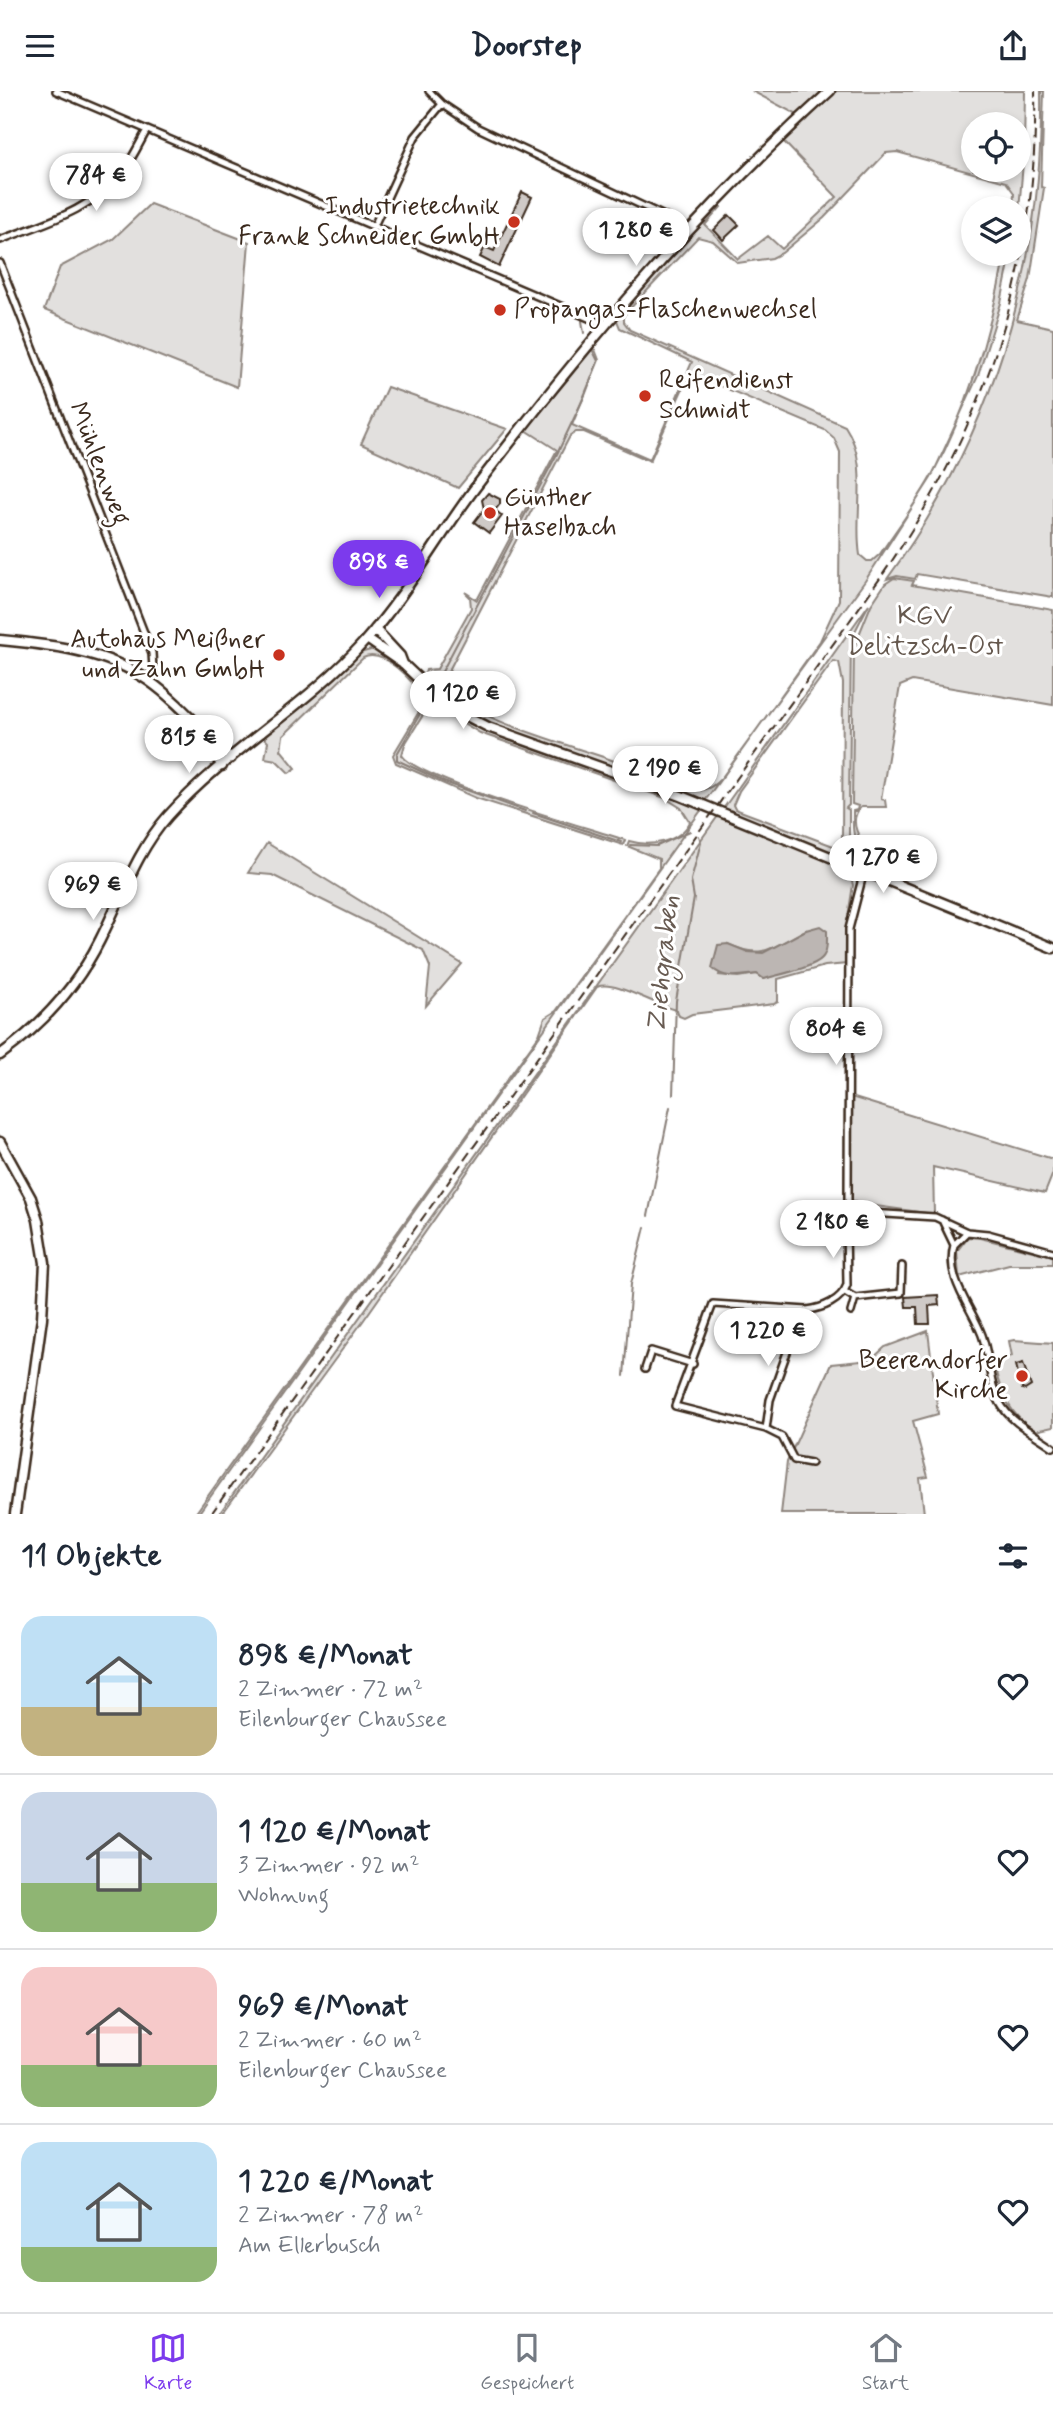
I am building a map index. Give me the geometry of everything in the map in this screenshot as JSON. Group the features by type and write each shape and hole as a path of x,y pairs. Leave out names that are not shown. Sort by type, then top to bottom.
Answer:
{"main road":[{"path":"0,1055 29,1033 55,1006 90,959 145,848 169,815 231,758 340,667 367,639 475,488 559,378 764,151 830,91"},
{"path":"375,629 400,656 403,664"},
{"path":"367,639 403,664 440,699 488,727 681,796 1053,948"},
{"path":"0,640 61,647 90,653 117,663 148,680 176,703 200,730 231,758"},
{"path":"200,730 222,766"},
{"path":"0,1142 31,1198 38,1220 45,1263 42,1318 15,1514"}],"street":[{"path":"56,91 605,325"},
{"path":"429,91 442,104 478,128 664,216 689,231"},
{"path":"373,226 415,137 442,104"},
{"path":"0,240 62,217 100,195 122,172 147,130"},
{"name":"Mühlenweg","path":"0,263 152,653 153,669 148,680"},
{"path":"853,1212 848,1201 849,929 863,871"},
{"path":"853,1212 943,1220 967,1232 988,1234 1053,1252"},
{"path":"811,1463 794,1460 782,1437 766,1429 675,1406 693,1364 713,1304 819,1309 845,1292 846,1225 853,1212"},
{"path":"943,1220 954,1245 956,1280 981,1333 1000,1403 1017,1422 1053,1447"},
{"path":"954,1245 967,1232"},
{"path":"845,1292 855,1298 901,1293 902,1266"},
{"path":"851,1312 855,1298"},
{"path":"766,1429 770,1400 803,1310"},
{"path":"645,1369 651,1351 693,1364"}],"green space":[{"path":"752,91 1025,91 1025,112 961,112 961,170 897,152 886,153 824,218 782,253 772,258 738,263 713,241 698,237 624,315 624,322 630,330 845,426 857,457 860,489 858,539 860,555 867,561 872,561 880,554 917,500 865,581 755,732 820,641 839,600 840,452 834,438 825,430 694,375 687,379 650,461 584,432 576,432 570,436 443,682 451,694 490,717 688,789 704,789 713,786 722,778 704,802 486,722 446,699 424,677 426,670 437,669 471,608 470,597 465,592 477,600 557,450 526,430 594,347 599,360 572,425 650,459 692,362 620,328 616,318 717,206 721,207 705,225 738,259 768,236 782,249 837,197 783,141 807,120"},
{"name":"KGV Delitzsch-Ost","path":"1041,91 1044,91 1041,187 1044,188 1030,279 1017,320 1053,328 1053,597 917,574 915,579 897,576 887,579 924,524 956,467 983,408 1004,347 1025,266 1031,266 1031,232 1040,157"},
{"path":"1006,182 1021,182 1020,196 1014,196"},
{"path":"150,204 249,242 237,387 44,310 60,267 113,239"},
{"path":"1002,266 1009,266 1001,303 978,376 960,414 978,366"},
{"path":"387,387 507,429 458,488 361,444"},
{"path":"960,414 958,421 936,467"},
{"name":"KGV Delitzsch-Ost","path":"894,578 914,581 912,585 1053,610 1053,705 912,681 900,686 881,799 885,800 886,807 861,807 855,818 859,837 871,853 859,843 853,831 853,811 857,810 858,806 852,804 854,647 871,605 885,584"},
{"path":"869,604 851,639 849,805 846,808 849,810 849,838 861,851 859,864 723,809","holes":["833,661 839,662 843,683 842,839 836,847 735,809 733,805 739,791"]},
{"path":"374,649 400,665 449,708 477,726 702,809 198,1514 195,1514 539,1035 545,1018 556,1011 659,868 659,859 627,846 629,841 646,844 663,842 679,835 690,822 681,808 665,798 480,733 434,705 428,707 405,744 402,755 414,765 469,789 625,840 623,845 476,798 396,763 393,755 420,710 423,698 397,668 371,656 363,658 283,736 281,750 296,768 289,773 276,760 265,758 268,742 263,737 360,653"},
{"path":"718,816 849,872 853,885 846,929 847,964 825,966 778,979 778,1002 774,1004 692,1014 684,1018 679,1016 677,1010 625,990 597,987 363,1321 222,1514 219,1514","holes":["806,930 812,964 764,979 757,974 739,977 719,975 728,944 740,949 760,951 777,946"]},
{"path":"267,843 462,964 426,1006 430,967 423,950 272,875 248,873"},
{"path":"851,1097 1053,1159 1053,1173 1045,1193 933,1167 934,1214 861,1204 851,1200"},
{"path":"968,1237 1053,1256 1053,1264 1009,1264 959,1277 957,1251"},
{"path":"928,1331 938,1414 913,1421 928,1477 920,1478 924,1514 781,1514 787,1462 831,1364 871,1360 885,1347"},
{"path":"1009,1341 1053,1343 1053,1427 1035,1431 1018,1417 1006,1401 998,1382 994,1361 1012,1356"}],"shaded area":[{"path":"820,926 827,931 826,949 822,958 811,965 764,979 757,974 727,976 712,968 718,945 728,944 748,952 763,953 806,930"}],"building":[{"name":"Industrietechnik Frank Schneider GmbH","path":"522,192 532,197 499,267 480,257 485,247 494,251"},
{"path":"729,215 739,225 723,240 714,230"},
{"name":"Günther Haselbach","path":"488,493 500,499 495,510 502,516 489,533 474,522 484,509 482,500"},
{"path":"938,1295 939,1305 929,1306 930,1324 918,1324 917,1307 906,1307 905,1297"},
{"name":"Beerendorfer Kirche","path":"1023,1363 1031,1386 1025,1390 1022,1389 1016,1365"}],"waterway":[{"name":"Ziehgraben","path":"582,321 584,333"},
{"name":"Ziehgraben","path":"435,685 557,454 586,393 598,361 593,351"},
{"name":"Ziehgraben","path":"429,698 397,754 397,760 444,782 525,811"},
{"name":"Ziehgraben","path":"533,813 621,842"},
{"name":"Ziehgraben","path":"630,845 657,846 690,831"},
{"name":"Ziehgraben","path":"673,1095 676,1001 694,898 691,880 701,842 699,836"},
{"name":"Ziehgraben","path":"648,1216 670,1107"},
{"name":"Ziehgraben","path":"624,1376 631,1284 645,1227"}],"railway":[{"path":"211,1514 881,577 917,521 949,464 976,406 998,346 1015,285 1027,222 1034,158 1035,91"}],"place":[{"name":"Industrietechnik Frank Schneider GmbH","path":"514,222"},
{"name":"Propangas-Flaschenwechsel","path":"500,310"},
{"name":"Reifendienst Schmidt","path":"645,396"},
{"name":"Günther Haselbach","path":"490,513"},
{"name":"Autohaus Meißner und Zahn GmbH","path":"279,655"},
{"name":"Beerendorfer Kirche","path":"1022,1376"}]}
